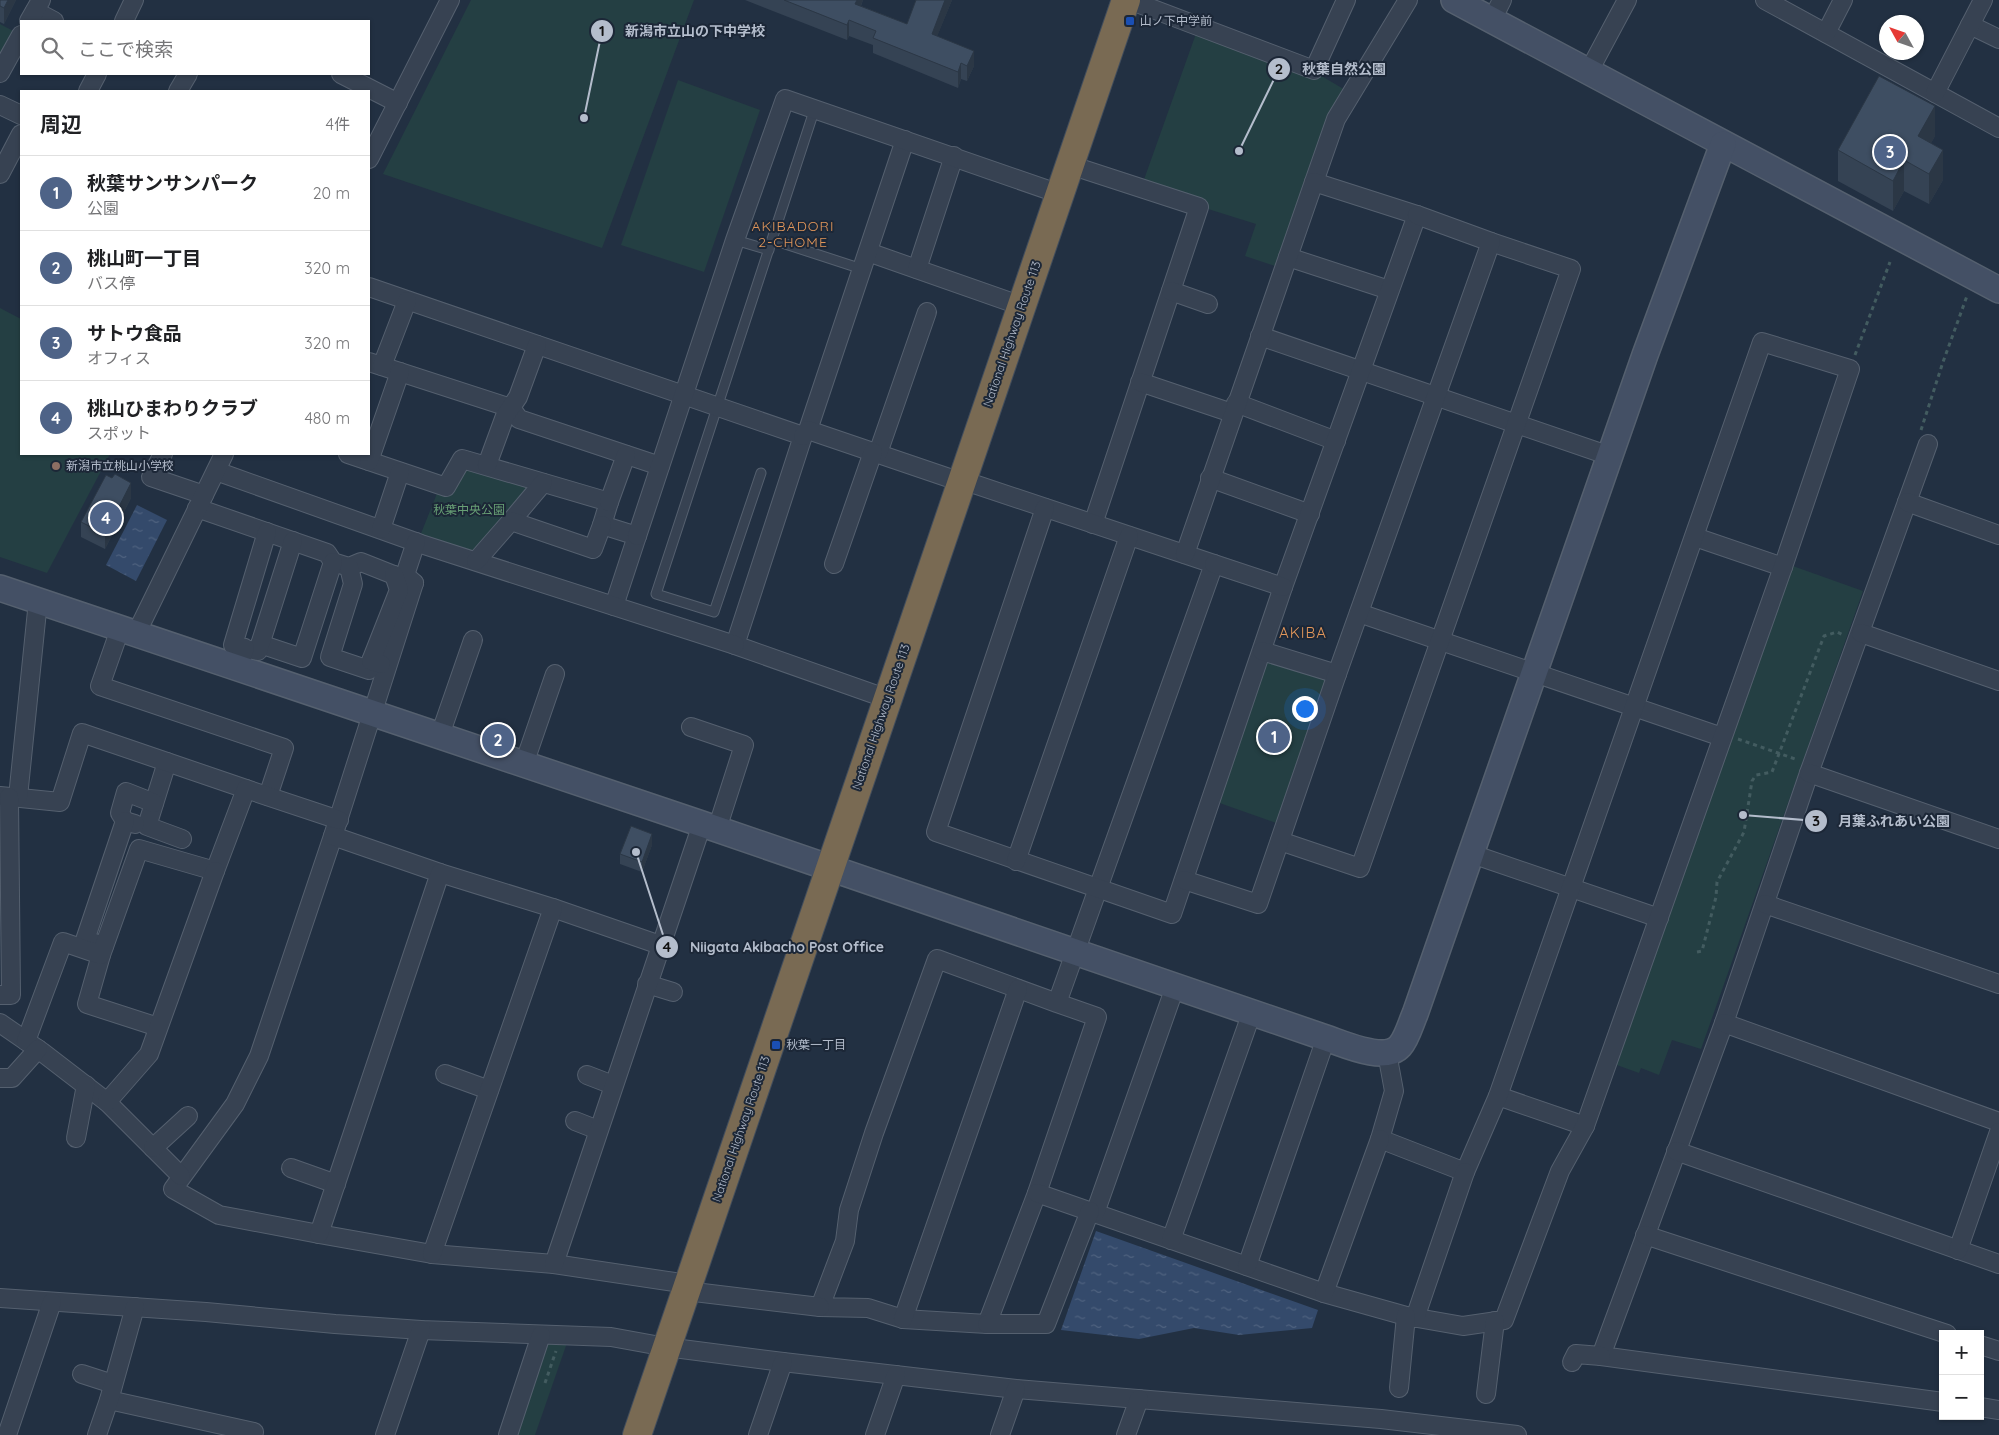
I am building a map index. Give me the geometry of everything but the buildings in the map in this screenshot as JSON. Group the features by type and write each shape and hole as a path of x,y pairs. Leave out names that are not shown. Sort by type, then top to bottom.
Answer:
{"highway":[{"name":"National Highway Route 113","path":"637,1435 961,481 1128,0"}],"street":[{"path":"124,20 134,0"},
{"path":"370,157 450,0"},
{"path":"1128,0 1314,70 1346,0"},
{"path":"1184,554 1336,119 1408,0"},
{"path":"1454,0 1497,10 1589,71 1999,290"},
{"path":"1589,71 1627,0"},
{"path":"1765,0 1999,128"},
{"path":"1826,33 1843,0"},
{"path":"1935,93 1983,0"},
{"path":"35,11 52,20"},
{"path":"1970,25 1999,39"},
{"path":"0,73 20,37"},
{"path":"89,90 96,75"},
{"path":"179,90 187,75"},
{"path":"346,81 367,90"},
{"path":"370,91 398,103"},
{"path":"614,606 735,240 785,99 1060,194"},
{"path":"0,104 20,114"},
{"path":"0,174 20,136"},
{"path":"735,645 905,140"},
{"path":"267,532 233,645 372,713 710,826 830,869 1326,1038 1376,1054 1387,1053 1400,1046 1415,1014 1610,456 1723,144"},
{"path":"916,268 954,156"},
{"path":"1070,165 1199,207 1093,524"},
{"path":"1280,841 1360,868 1571,269 1417,215 1314,182"},
{"path":"1045,508 936,832 1172,914 1284,587 1417,215"},
{"path":"1184,880 1258,904 1358,613 1491,242"},
{"path":"1288,257 1390,290"},
{"path":"865,261 916,268 1022,306"},
{"path":"370,287 717,407 876,452 1284,587"},
{"path":"1170,291 1208,304"},
{"path":"407,301 375,364 511,408 519,419 660,466"},
{"path":"834,564 928,312"},
{"path":"1260,336 1610,456"},
{"path":"1037,1193 1324,1293 1410,1317 1463,1326 1504,1320 1560,1171 1585,1126 1783,567 1850,369 1762,342 1498,1096 1465,1172 1410,1317 1400,1388"},
{"path":"487,466 505,416 518,397 537,345"},
{"path":"369,461 400,372"},
{"path":"1140,382 1234,408 1336,441"},
{"path":"1601,1356 1724,1023 1811,769 1928,444"},
{"path":"511,521 593,549 626,454"},
{"path":"162,455 151,477 200,502 267,532 327,553 341,565 353,584 330,657 369,670 379,664 414,583"},
{"path":"224,455 100,686 284,748 268,796"},
{"path":"351,455 446,487 462,459 609,502"},
{"path":"216,471 416,542 735,645 888,698"},
{"path":"381,529 400,472"},
{"path":"1210,478 1310,514"},
{"path":"476,561 543,483"},
{"path":"1908,502 1999,535"},
{"path":"602,525 637,536"},
{"path":"1016,861 1129,536"},
{"path":"1695,537 1783,567"},
{"path":"248,653 293,541"},
{"path":"414,583 405,575 416,542"},
{"path":"341,565 361,562 414,583"},
{"path":"1057,1003 1214,564"},
{"path":"0,588 128,632 248,653 302,658 341,565"},
{"path":"394,575 399,590 379,664 372,713 336,828 259,1056 235,1104 173,1189 219,1215 432,1254 554,1264 820,1307 868,1308 903,1319 987,1324 1046,1324 1092,1212 1175,987"},
{"path":"0,995 11,995 9,797 38,601"},
{"path":"1358,613 1723,736"},
{"path":"1859,636 1999,681"},
{"path":"440,735 472,640"},
{"path":"1262,651 1337,674"},
{"path":"524,764 555,674"},
{"path":"554,1264 660,945 744,745 691,727"},
{"path":"9,797 60,802 82,733 268,796 440,873 553,908 660,945"},
{"path":"147,826 167,762"},
{"path":"1811,769 1999,839"},
{"path":"107,1102 149,1054 246,789"},
{"path":"103,951 85,940 118,810 126,792 154,803"},
{"path":"118,810 147,826 182,839"},
{"path":"158,1027 87,1004 103,951 139,849 215,871"},
{"path":"1472,854 1659,918"},
{"path":"319,1234 440,873"},
{"path":"1765,904 1999,984"},
{"path":"432,1254 553,908"},
{"path":"0,1078 12,1078 32,1045 63,942 103,951"},
{"path":"820,1307 845,1241 849,1210 874,1133 937,959 1097,1018 1037,1193 987,1324"},
{"path":"648,984 674,992"},
{"path":"903,1319 1018,989"},
{"path":"1170,1240 1252,1012"},
{"path":"0,1023 107,1102 181,1176"},
{"path":"1724,1023 1999,1122"},
{"path":"1247,1266 1326,1038"},
{"path":"1324,1293 1380,1139 1394,1091 1387,1053"},
{"path":"445,1074 489,1090"},
{"path":"587,1075 613,1085"},
{"path":"76,1138 86,1085"},
{"path":"1498,1096 1585,1126"},
{"path":"153,1148 188,1116"},
{"path":"574,1121 598,1130"},
{"path":"1958,1250 1999,1132"},
{"path":"1380,1139 1465,1172"},
{"path":"1676,1151 1999,1264"},
{"path":"291,1168 336,1184"},
{"path":"1645,1235 1939,1331"},
{"path":"0,1298 421,1330 611,1336 666,1347 896,1375 1016,1388 1381,1419 1517,1435"},
{"path":"7,1435 52,1302"},
{"path":"97,1435 135,1307"},
{"path":"1486,1394 1495,1321"},
{"path":"385,1435 421,1330"},
{"path":"508,1435 541,1335"},
{"path":"1984,1346 1999,1351"},
{"path":"1572,1362 1576,1354 1601,1356 1939,1401"},
{"path":"758,1435 783,1362"},
{"path":"82,1374 111,1392 258,1434"},
{"path":"876,1435 896,1375"},
{"path":"1000,1435 1016,1388"},
{"path":"1126,1435 1139,1399"},
{"path":"1984,1408 1999,1410"}],"lane":[{"path":"761,473 714,612 656,594 773,240 814,108"},
{"path":"735,240 769,250"},
{"path":"773,240 865,261"}],"path":[{"path":"1850,369 1890,262"},
{"path":"1928,444 1918,442 1943,362 1968,294"},
{"path":"1697,952 1702,951 1704,945 1716,897 1717,882 1744,832 1752,781 1756,775 1772,772 1824,636 1837,632 1859,636"},
{"path":"1723,736 1780,753 1811,769"}],"green space":[{"path":"471,0 694,0 602,248 383,174"},
{"path":"0,24 17,33 0,63"},
{"path":"1198,28 1313,71 1352,94 1284,269 1245,256 1256,224 1141,188"},
{"path":"678,80 760,110 704,272 621,245"},
{"path":"0,308 20,318 20,455 109,455 47,573 0,557"},
{"name":"秋葉中央公園","path":"460,458 539,484 475,559 418,541 442,481"},
{"path":"1790,565 1863,591 1701,1049 1672,1040 1659,1075 1641,1068 1639,1073 1614,1064"},
{"path":"1262,651 1337,674 1285,826 1211,800"},
{"path":"541,1335 568,1340 535,1435 508,1435"}],"water":[{"path":"137,505 167,520 136,581 106,565"},
{"path":"1096,1231 1318,1310 1312,1328 1239,1335 1194,1328 1139,1339 1061,1330"}],"place":[{"name":"山ノ下中学前","path":"1130,21"},
{"name":"新潟市立山の下中学校","path":"584,118"},
{"name":"秋葉自然公園","path":"1239,151"},
{"name":"サトウ食品","path":"1890,152"},
{"name":"新潟市立桃山小学校","path":"56,466"},
{"name":"桃山ひまわりクラブ","path":"106,518"},
{"name":"秋葉サンサンパーク","path":"1274,737"},
{"name":"桃山町一丁目","path":"498,740"},
{"name":"月葉ふれあい公園","path":"1743,815"},
{"name":"Niigata Akibacho Post Office","path":"636,852"},
{"name":"秋葉一丁目","path":"776,1045"}],"district":[{"name":"AKIBADORI 2-CHOME","path":"793,234"},
{"name":"AKIBA","path":"1303,633"}]}
